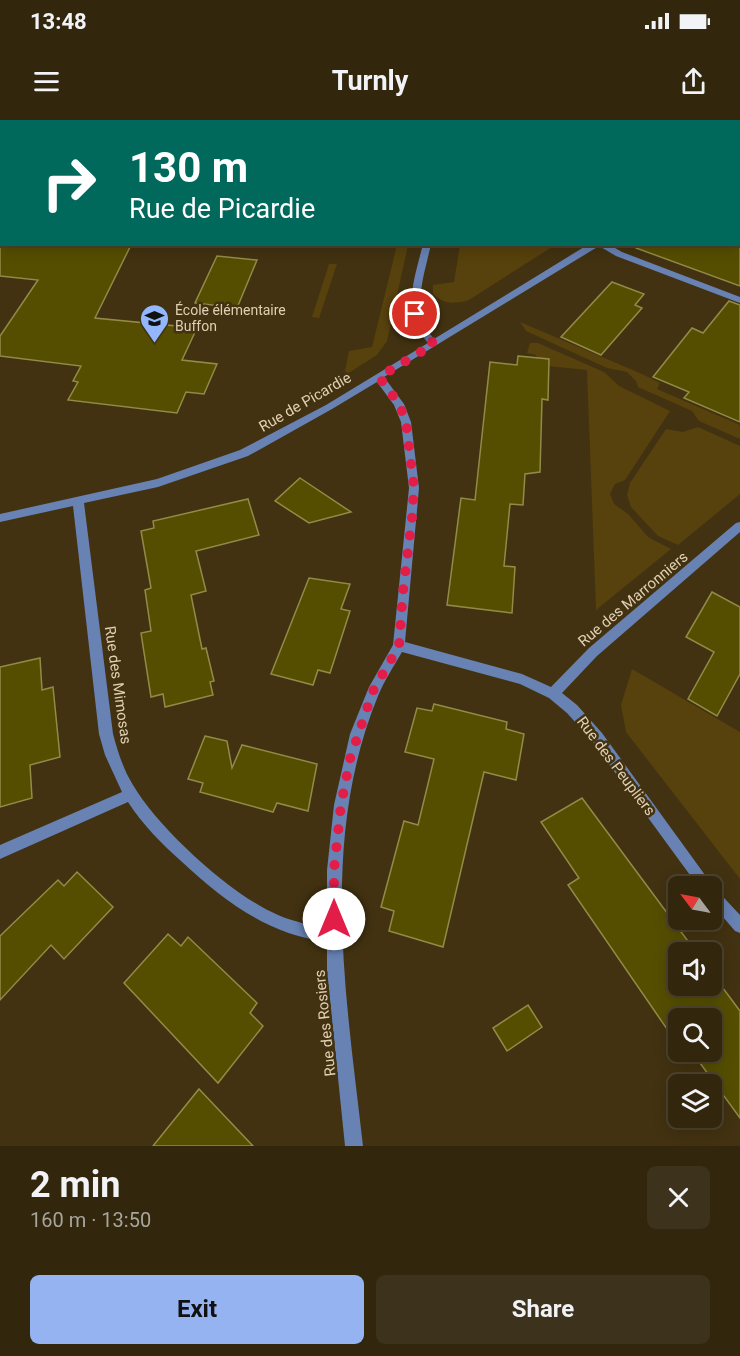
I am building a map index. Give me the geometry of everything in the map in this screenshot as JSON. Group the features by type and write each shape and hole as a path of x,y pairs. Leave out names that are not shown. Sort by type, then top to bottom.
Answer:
{"street":[{"path":"427,246 414,306 420,330 434,344"},
{"name":"Rue de Picardie","path":"0,518 158,483 223,462 286,432 593,246"},
{"path":"605,246 619,254 740,300"},
{"name":"Rue des Rosiers","path":"354,1146 335,970 334,870 341,805 350,759 373,691 399,646 414,488 406,422 399,404 379,377"},
{"name":"Rue des Mimosas","path":"78,501 106,734 115,764 130,795 148,821 237,902 255,913 292,928 312,934 334,936"},
{"name":"Rue des Marronniers","path":"553,694 592,652 738,530"},
{"name":"Rue des Peupliers","path":"399,646 522,679 553,694 597,737 699,876"},
{"path":"0,852 130,795"},
{"path":"722,905 740,926"}],"shaded area":[{"path":"397,246 408,246 387,341 377,355 347,374 345,371 349,351 372,347"},
{"path":"460,246 553,246 469,300 446,302 433,294 433,285 454,282"},
{"path":"329,264 337,264 319,318 312,317"},
{"path":"520,322 642,374 660,383 657,389 740,425 740,439 699,421 692,411 638,387 636,381 627,372 607,368 526,331"},
{"path":"530,343 538,343 604,372 619,386 670,411 625,480 615,484 610,494 614,504 628,514 648,537 671,549 596,610 587,370 537,365 536,355 527,353"},
{"path":"698,427 740,446 740,494 678,545 658,536 631,507 627,495 630,483 666,429 683,432"},
{"path":"632,669 740,732 740,879 626,732 621,705"}],"building":[{"path":"0,246 130,247 95,318 197,328 182,360 217,364 204,394 186,392 177,413 68,400 78,382 73,381 81,366 0,356 0,336 38,280 0,276"},
{"path":"636,246 740,246 740,286 636,248"},
{"path":"217,256 257,260 237,308 195,303"},
{"path":"612,282 644,294 635,305 642,308 601,355 561,337"},
{"path":"729,301 740,305 740,422 684,398 689,392 653,377 692,328 703,333"},
{"path":"518,356 549,359 548,400 542,399 540,472 525,474 523,505 510,504 504,566 515,567 512,613 447,605 461,498 475,500 490,362 517,365"},
{"path":"300,478 351,512 309,523 275,501"},
{"path":"248,499 259,535 196,551 206,591 191,595 202,649 206,648 214,681 210,682 213,695 165,707 163,694 151,697 141,633 151,631 145,590 151,588 141,531 154,528 153,521"},
{"path":"309,578 350,584 341,609 350,611 330,673 318,670 313,685 271,674"},
{"path":"712,592 740,607 740,674 717,716 688,699 714,652 686,637"},
{"path":"40,658 42,690 53,687 60,757 30,765 32,798 0,807 0,667"},
{"path":"434,704 507,722 506,729 524,734 516,780 484,772 443,947 389,931 394,911 381,907 404,821 418,825 434,759 405,752 417,708 432,711"},
{"path":"205,736 227,741 232,768 242,745 317,764 308,811 277,803 273,812 200,792 203,783 188,779"},
{"path":"582,798 668,914 668,930 680,930 689,942 668,942 668,996 722,996 722,987 740,1011 740,1118 722,1093 722,1074 708,1074 699,1062 722,1062 722,1008 668,1008 668,1030 568,885 579,878 541,822"},
{"path":"77,872 113,907 64,959 51,945 0,1000 0,936 58,880 64,886"},
{"path":"168,934 181,946 188,937 257,1003 250,1013 263,1026 218,1083 124,983"},
{"path":"528,1005 542,1027 507,1051 493,1028"},
{"path":"199,1089 253,1146 153,1146"}],"place":[{"name":"École élémentaire Buffon","path":"154,344"}],"route":[{"path":"334,919 334,870 341,805 350,759 373,691 399,646 414,488 403,412 379,377 434,344 420,330 415,314"}]}
